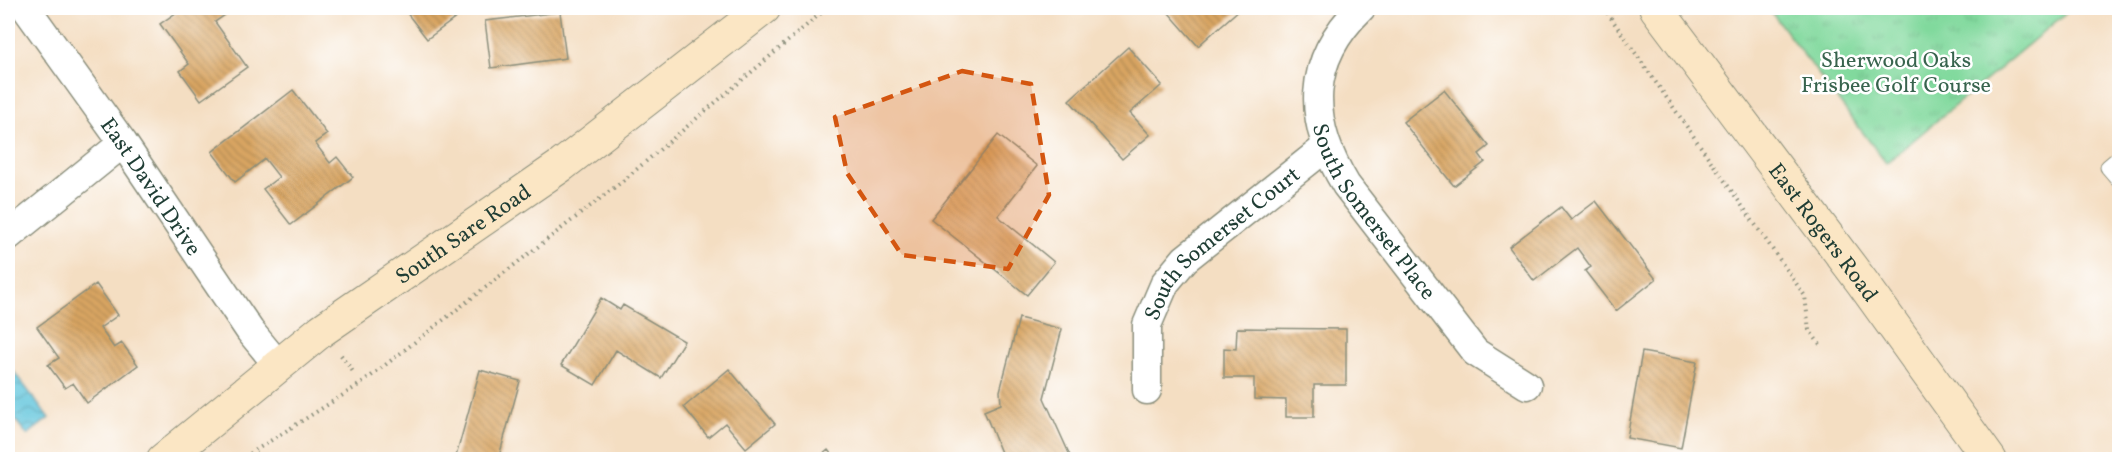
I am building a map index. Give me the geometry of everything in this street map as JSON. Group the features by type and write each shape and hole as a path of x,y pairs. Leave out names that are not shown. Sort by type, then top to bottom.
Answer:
{"main road":[{"name":"South Sare Road","path":"163,459 322,330 562,165 764,8"},
{"name":"East Rogers Road","path":"1656,8 1862,282 1990,459"}],"street":[{"name":"East David Drive","path":"26,8 123,142 250,331 278,365"},
{"name":"South Somerset Place","path":"1361,8 1341,27 1330,48 1320,78 1319,117 1326,147 1346,184 1475,352 1527,385"},
{"path":"8,236 123,142"},
{"name":"South Somerset Court","path":"1147,390 1147,325 1165,283 1185,259 1326,147"}],"lane":[{"path":"2114,162 2120,181"}],"path":[{"path":"240,459 363,382 624,180 827,8"},
{"path":"1604,8 1804,296 1809,330 1822,347"},
{"path":"340,354 354,373"}],"highlighted area":[{"path":"962,71 1031,84 1049,195 1008,269 902,255 847,173 835,117"}],"green space":[{"name":"Sherwood Oaks Frisbee Golf Course","path":"1768,8 2072,8 1886,163"}],"water":[{"path":"14,372 49,418 27,435 8,410 8,377"}],"building":[{"path":"183,8 235,8 215,22 247,67 201,100 180,71 189,64 160,24"},
{"path":"403,8 466,8 468,9 427,39"},
{"path":"1174,8 1241,8 1198,46 1168,12"},
{"path":"560,12 566,58 491,68 485,21"},
{"path":"1128,47 1162,85 1130,113 1150,135 1122,159 1069,100"},
{"path":"293,90 327,134 315,143 330,163 337,157 353,177 291,225 263,189 279,177 265,159 235,182 212,152"},
{"path":"1444,90 1489,146 1479,154 1485,162 1454,186 1403,122"},
{"path":"998,135 1037,166 998,216 1054,262 1027,295 931,219"},
{"path":"1596,201 1656,279 1616,311 1585,271 1591,267 1577,248 1534,281 1509,247 1561,207 1571,220"},
{"path":"96,284 118,315 100,328 114,348 122,343 138,365 87,403 73,383 65,388 48,365 59,358 37,327"},
{"path":"601,298 620,310 623,305 684,341 661,378 616,350 595,385 561,365"},
{"path":"1019,318 1062,329 1044,398 1072,460 1004,460 984,411 1001,404 1000,391"},
{"path":"1237,328 1346,329 1346,385 1314,385 1314,417 1286,417 1286,400 1254,399 1254,378 1224,378 1224,348 1236,349"},
{"path":"1642,352 1697,362 1681,448 1627,438"},
{"path":"729,369 775,424 746,448 725,423 708,437 684,407"},
{"path":"480,370 520,381 498,460 455,460"},
{"path":"828,450 836,460 816,460"}]}
